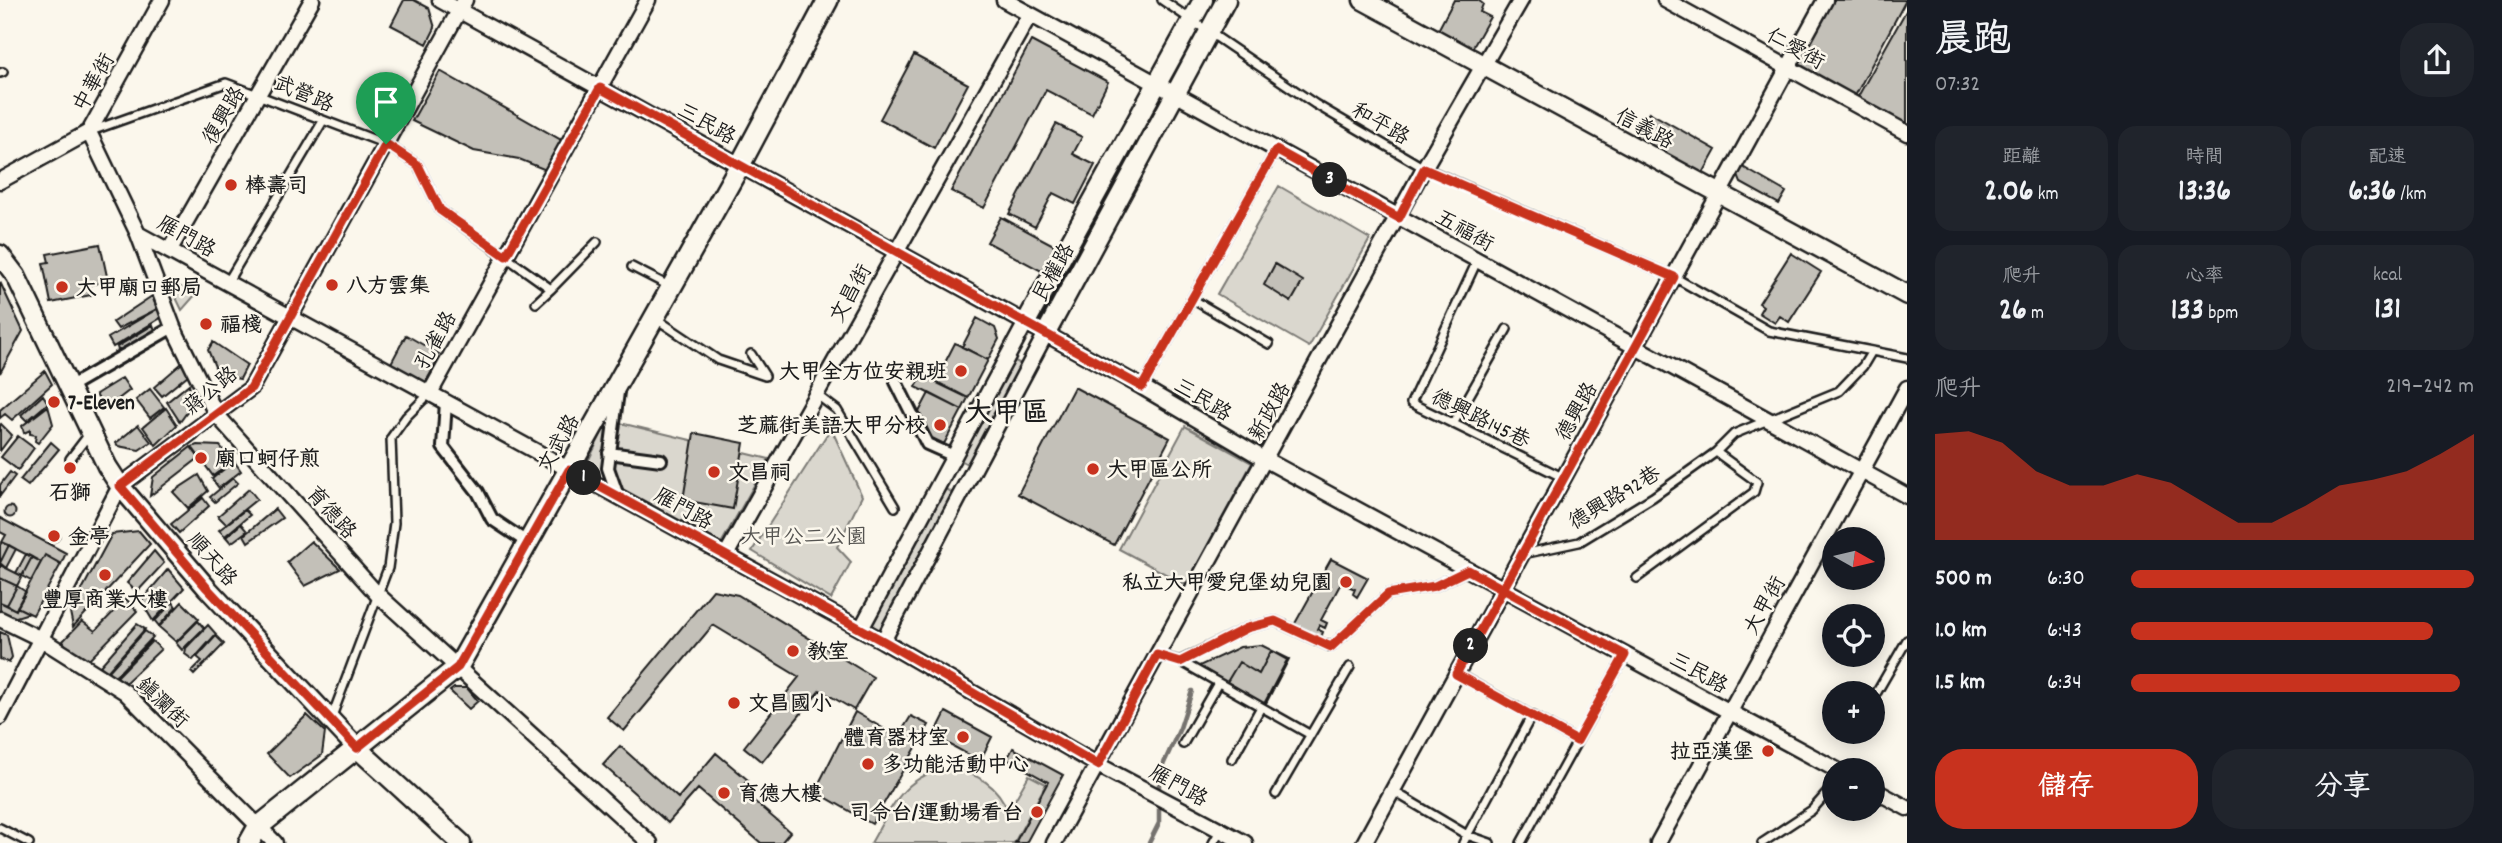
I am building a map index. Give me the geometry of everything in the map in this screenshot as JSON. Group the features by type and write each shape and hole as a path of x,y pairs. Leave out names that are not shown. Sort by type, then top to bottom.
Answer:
{"main road":[{"name":"文武路","path":"253,835 458,667 740,165 828,0"}],"street":[{"name":"中華街","path":"0,181 89,132 162,0"},
{"name":"復興路","path":"169,251 312,0"},
{"name":"三民路","path":"440,0 462,5 600,88 1142,387 1266,460 1822,762"},
{"name":"孔雀路","path":"430,393 648,0"},
{"name":"五福街","path":"1004,0 1907,496"},
{"name":"民權路","path":"861,629 1203,0"},
{"name":"民權路","path":"883,641 1226,0"},
{"name":"信義路","path":"1363,0 1907,295"},
{"name":"新政路","path":"1054,843 1424,169 1521,0"},
{"name":"仁愛街","path":"1665,0 1907,133"},
{"name":"德興路","path":"1364,843 1825,0"},
{"name":"蔣公路","path":"0,717 120,486 251,388 462,5"},
{"name":"文昌街","path":"726,555 1030,14"},
{"name":"育德路","path":"89,132 138,234 173,327 216,414 377,594 650,843"},
{"name":"雁門路","path":"138,234 883,641 1098,765 1216,837 1245,843"},
{"name":"順天路","path":"0,255 16,276 90,433 120,486 207,588 357,748 461,843"},
{"path":"69,387 173,327"},
{"path":"618,496 608,468 620,380"},
{"path":"896,382 927,444 948,467 967,482"},
{"name":"大甲街","path":"1658,843 1907,387"},
{"path":"446,402 443,447 478,492 492,519 528,544"},
{"path":"609,453 661,460"},
{"name":"鎮瀾街","path":"0,619 41,639 125,692 253,835 275,843"},
{"path":"1885,796 1907,808"}],"lane":[{"name":"和平路","path":"1161,0 1210,30 1315,104 1424,169 1674,277 1769,331 1907,358"},
{"name":"武營路","path":"89,132 226,83 260,94 386,144 418,165 440,210 551,289"},
{"path":"228,283 323,121"},
{"path":"1142,387 1276,150"},
{"path":"536,303 597,242"},
{"name":"德興路145巷","path":"1477,261 1410,403 1564,478"},
{"path":"632,267 671,287"},
{"path":"1192,299 1269,344"},
{"path":"654,317 718,360 765,376 751,354"},
{"path":"1453,424 1507,329"},
{"name":"德興路92巷","path":"1522,554 1580,542 1642,504 1716,452 1734,434 1839,391 1863,366 1872,351"},
{"name":"孔雀路","path":"331,719 388,568 394,523 391,438 406,417 430,393"},
{"path":"817,395 837,410 895,507"},
{"path":"70,458 90,433"},
{"path":"1637,578 1754,492 1756,482 1716,452"},
{"path":"1180,662 1247,628 1275,621 1331,647 1388,594 1435,586 1468,570"},
{"path":"1883,681 1907,640"},
{"path":"1157,655 1180,662 1309,734"},
{"path":"1521,843 1625,655"},
{"path":"1276,794 1350,667"},
{"path":"1456,674 1577,741"},
{"path":"1183,744 1217,683"},
{"path":"1232,759 1261,707"},
{"path":"1463,843 1532,715"},
{"path":"1392,791 1467,835 1490,843"},
{"path":"1762,843 1812,810 1822,799"},
{"path":"0,828 29,843"}],"green space":[{"path":"1279,186 1370,239 1309,347 1217,294"},
{"path":"169,283 197,293 182,310"},
{"path":"1011,359 1025,366 971,466 958,459"},
{"path":"608,420 769,459 718,549 582,474"},
{"path":"1185,426 1252,463 1186,585 1119,549"},
{"name":"大甲公二公園","path":"831,428 862,496 837,547 851,562 831,599 752,551"},
{"path":"943,488 957,495 883,632 870,625"},
{"path":"949,769 969,773 986,782 999,795 1008,812 1029,775 1046,784 1014,843 871,843 893,805 910,785 921,777"}],"building":[{"path":"404,0 414,0 429,8 435,28 427,44 391,25"},
{"path":"1454,0 1478,0 1483,4 1480,12 1490,17 1472,49 1437,32"},
{"path":"1832,0 1906,0 1854,98 1797,67"},
{"path":"1907,9 1907,129 1856,100"},
{"path":"1031,41 1108,82 1092,114 1046,90 984,208 951,191"},
{"path":"914,55 968,84 934,148 880,119"},
{"path":"440,71 561,140 546,170 519,159 474,151 412,121"},
{"path":"1649,112 1716,150 1701,177 1634,140"},
{"path":"1056,124 1082,137 1073,154 1095,165 1075,204 1053,193 1035,227 1009,214"},
{"path":"1741,166 1786,192 1779,204 1741,183 1737,173"},
{"path":"1001,217 1061,249 1047,274 987,242"},
{"path":"100,244 108,281 89,285 91,295 51,303 43,263 49,262 47,254"},
{"path":"1791,253 1821,272 1789,322 1780,316 1775,323 1759,313 1763,306 1759,303"},
{"path":"1275,264 1303,281 1291,302 1264,285"},
{"path":"0,282 23,331 0,373"},
{"path":"152,296 157,309 118,329 113,322"},
{"path":"159,308 164,316 113,347 108,338"},
{"path":"977,318 995,328 999,339 988,360 962,347"},
{"path":"153,325 156,332 119,354 117,347"},
{"path":"406,335 441,355 424,385 390,365"},
{"path":"213,342 247,365 240,379 218,374 208,350"},
{"name":"大甲全方位安親班","path":"955,343 988,360 968,398 935,382"},
{"path":"182,363 188,375 162,396 154,387"},
{"path":"45,371 52,384 12,420 5,414 0,418 0,410"},
{"path":"923,375 968,398 962,410 916,387"},
{"path":"122,378 130,390 104,410 96,394"},
{"path":"189,384 192,405 180,422 167,402"},
{"name":"大甲區公所","path":"1074,387 1170,438 1114,545 1018,494"},
{"path":"150,389 164,407 150,418 136,400"},
{"name":"芝蔴街美語大甲分校","path":"929,393 962,410 944,444 932,438 919,412"},
{"path":"43,395 48,403 27,421 21,415"},
{"path":"48,406 53,424 38,443 35,441 36,435 30,434 30,430 24,433 22,426"},
{"path":"166,408 177,425 156,445 143,427"},
{"path":"0,425 12,435 0,451"},
{"path":"138,425 151,442 139,450 118,446 116,443"},
{"name":"文昌祠","path":"694,433 744,443 733,509 683,500"},
{"path":"18,436 34,448 18,470 1,457"},
{"path":"51,442 59,449 28,486 20,480"},
{"path":"220,446 233,461 213,476 192,447"},
{"path":"191,447 199,458 150,496 153,477"},
{"path":"234,461 241,471 219,488 212,479"},
{"path":"10,472 15,476 0,496 0,485"},
{"path":"199,475 208,491 188,508 173,492"},
{"path":"233,478 238,483 215,502 210,497"},
{"path":"249,489 257,499 226,524 218,516"},
{"path":"203,498 209,506 179,533 171,524"},
{"name":"金亭","path":"10,506 16,512 10,518 4,512"},
{"path":"275,509 282,518 248,542 244,535"},
{"path":"245,510 250,515 225,536 219,530"},
{"path":"0,518 66,553 61,564 45,555 41,562 2,542 6,535 0,532"},
{"path":"241,524 247,531 231,543 226,537"},
{"name":"金亭","path":"54,530 60,536 54,542 48,536"},
{"name":"豐厚商業大樓","path":"139,531 150,544 73,627 70,612 112,534"},
{"path":"311,541 340,569 305,586 287,562"},
{"path":"2,542 9,545 0,563 0,545"},
{"path":"9,545 16,549 6,568 0,563"},
{"path":"154,551 164,563 137,592 127,583"},
{"path":"26,554 32,557 22,576 16,573"},
{"path":"45,555 61,564 33,615 17,607"},
{"path":"32,557 41,562 31,581 22,576"},
{"path":"1331,559 1368,578 1357,597 1353,594 1355,589 1341,583 1321,620 1327,623 1325,628 1319,625 1317,629 1323,632 1320,640 1293,627"},
{"path":"0,565 22,576 17,586 0,578"},
{"path":"168,569 184,588 153,621 141,601"},
{"path":"0,578 17,586 7,605 0,602"},
{"path":"17,586 26,592 16,610 7,605"},
{"name":"教室","path":"713,590 738,595 873,677 854,710 820,690 762,762 744,747 799,677 713,625 624,731 607,717"},
{"path":"126,599 137,611 87,662 67,648 63,641 82,621 95,631"},
{"path":"0,602 29,613 13,618 0,611"},
{"path":"173,602 176,607 159,626 155,621"},
{"path":"182,602 199,619 176,642 159,627"},
{"path":"198,621 204,628 182,650 176,643"},
{"path":"137,624 145,629 107,672 100,666"},
{"path":"208,625 216,634 193,660 185,654 186,648"},
{"path":"145,631 153,637 114,678 108,672"},
{"path":"0,632 7,635 12,657 9,663 0,659"},
{"path":"216,636 224,644 194,675 191,672 202,661 197,657"},
{"path":"152,641 161,649 122,686 115,679"},
{"path":"1261,645 1289,659 1265,705 1199,666 1240,647"},
{"path":"1271,651 1287,660 1264,704 1227,682 1239,662 1259,674"},
{"path":"454,688 467,688 478,701 469,709 450,691"},
{"name":"多功能活動中心","path":"855,712 898,737 911,716 929,725 872,824 815,791"},
{"name":"體育器材室","path":"946,712 992,737 980,761 934,736"},
{"path":"307,715 325,732 322,755 290,778 267,754"},
{"name":"育德大樓","path":"620,746 678,798 716,753 748,780 740,789 790,832 781,843 761,843 698,789 668,823 603,765"},
{"name":"司令台/運動場看台","path":"1013,748 1063,775 1026,843 1015,843 1048,782 1007,759"}],"waterway":[{"path":"1149,843 1159,823 1159,774 1180,728 1192,691"}],"place":[{"name":"棒壽司","path":"231,185"},
{"name":"八方雲集","path":"332,285"},
{"name":"大甲廟口郵局","path":"62,287"},
{"name":"福棧","path":"206,324"},
{"name":"大甲全方位安親班","path":"961,371"},
{"name":"7-Eleven","path":"54,402"},
{"name":"芝蔴街美語大甲分校","path":"940,425"},
{"name":"廟口蚵仔煎","path":"201,458"},
{"name":"石獅","path":"70,468"},
{"name":"大甲區公所","path":"1093,469"},
{"name":"文昌祠","path":"714,472"},
{"name":"金亭","path":"54,536"},
{"name":"豐厚商業大樓","path":"105,575"},
{"name":"私立大甲愛兒堡幼兒園","path":"1346,582"},
{"name":"教室","path":"793,651"},
{"name":"文昌國小","path":"734,703"},
{"name":"體育器材室","path":"963,737"},
{"name":"拉亞漢堡","path":"1768,751"},
{"name":"多功能活動中心","path":"868,764"},
{"name":"育德大樓","path":"724,793"},
{"name":"司令台/運動場看台","path":"1037,812"}],"district":[{"name":"大甲區","path":"1007,411"}],"route":[{"path":"386,144 251,388 120,486 207,588 357,748 458,667 569,470 883,641 1098,765 1157,655 1180,662 1247,628 1275,621 1331,647 1388,594 1435,586 1468,570 1503,589 1456,674 1577,741 1625,655 1503,589 1674,277 1424,169 1399,218 1276,150 1142,387 600,88 506,256 440,210 418,165 386,144"}]}
